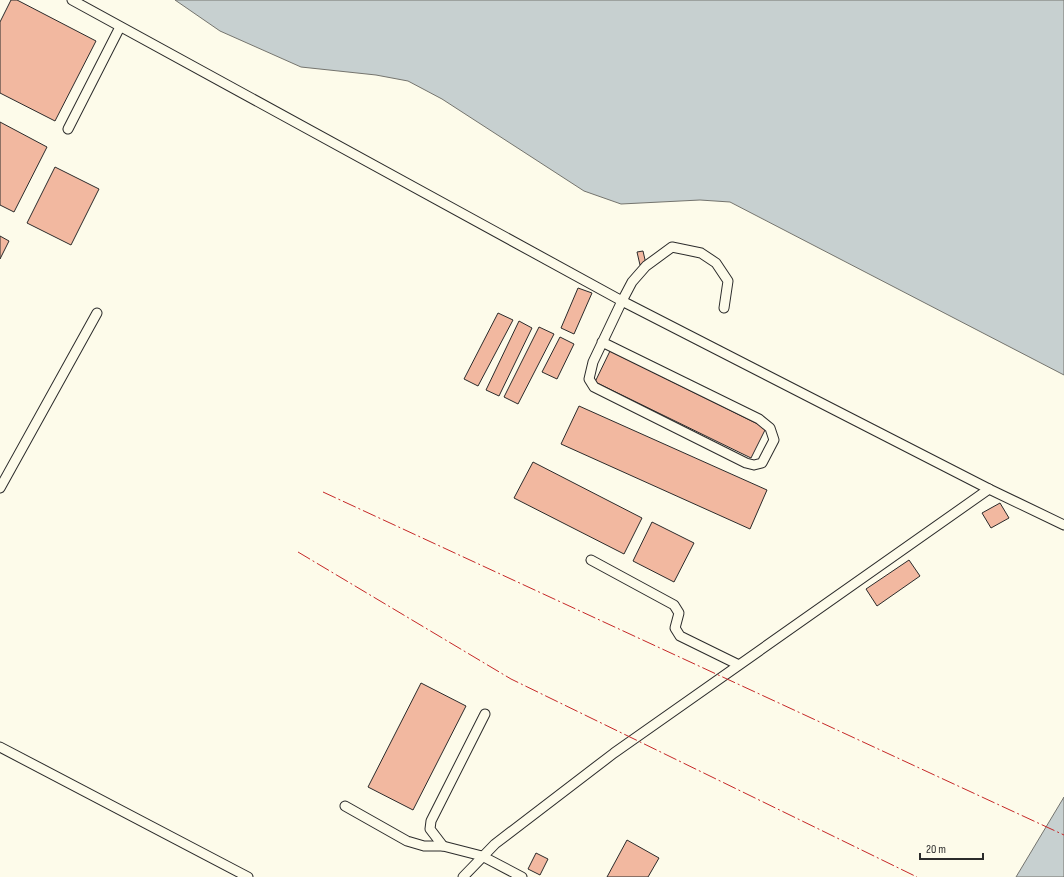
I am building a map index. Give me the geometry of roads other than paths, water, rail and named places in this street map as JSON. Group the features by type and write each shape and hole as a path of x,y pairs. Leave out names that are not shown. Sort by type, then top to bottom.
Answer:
{"lane":[{"path":"72,0 622,301 988,489 1064,525"},
{"path":"68,129 120,27"},
{"path":"602,342 759,419 770,428 774,440 762,463 754,465 746,463 594,387 589,379 593,362 602,342 632,282 646,266 672,247 701,253 716,263 728,282 724,308"},
{"path":"0,488 97,313"},
{"path":"463,877 495,844 614,753 737,664 988,489"},
{"path":"591,560 674,605 679,613 676,628 680,636 737,664"},
{"path":"443,846 430,829 431,821 485,714"},
{"path":"0,747 248,877"},
{"path":"345,806 407,841 424,846 443,846 482,856 522,877"}]}
